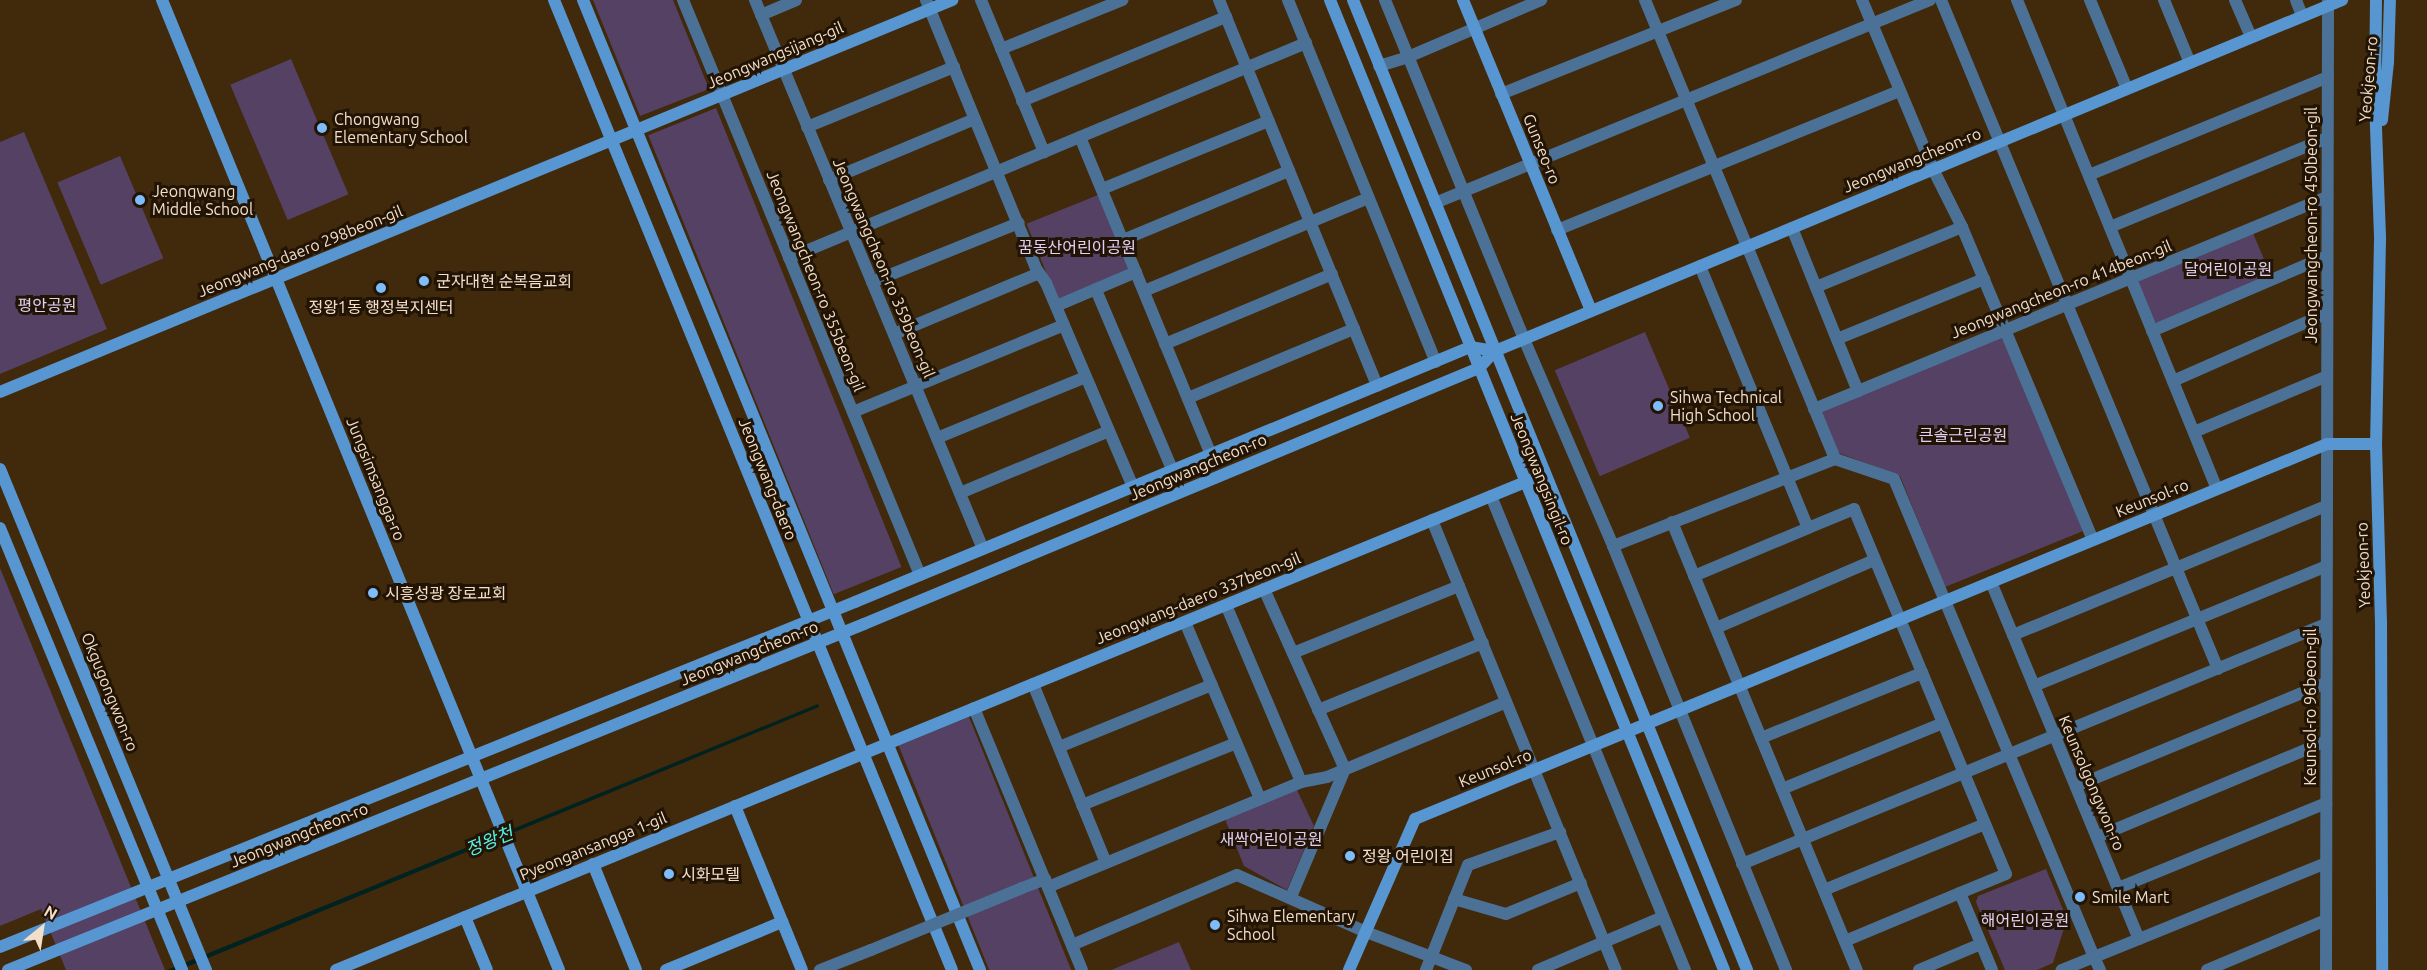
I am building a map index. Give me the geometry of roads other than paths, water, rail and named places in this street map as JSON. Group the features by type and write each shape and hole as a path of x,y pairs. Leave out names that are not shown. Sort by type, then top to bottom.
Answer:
{"street":[{"name":"Jungsimsangga-ro","path":"162,0 559,970"},
{"name":"Jeongwang-daero","path":"554,0 952,970"},
{"name":"Jeongwang-daero","path":"583,0 980,970"},
{"name":"Jeongwangcheon-ro 355beon-gil","path":"683,0 920,575"},
{"name":"Jeongwangcheon-ro 359beon-gil","path":"755,0 983,549"},
{"path":"761,15 796,0"},
{"name":"Jeongwangsijang-gil","path":"612,140 784,70 928,4 952,0"},
{"path":"981,0 1044,152"},
{"path":"1001,49 1122,0"},
{"path":"1219,0 1377,386"},
{"path":"1288,0 1436,362"},
{"name":"Jeongwangsingil-ro","path":"1330,0 1724,970"},
{"name":"Jeongwangsingil-ro","path":"1353,0 1645,724 1747,970"},
{"path":"1384,0 1524,339 1613,546 1786,970"},
{"name":"Gunseo-ro","path":"1463,0 1591,311"},
{"path":"1379,66 1408,57 1541,0"},
{"path":"1645,0 1835,459"},
{"path":"1501,94 1736,0"},
{"path":"1862,0 1899,92 1962,227 2093,540"},
{"path":"1435,203 1930,0"},
{"path":"1941,0 2218,669"},
{"path":"2016,0 2217,489"},
{"path":"2090,0 2127,89"},
{"path":"2164,0 2190,63"},
{"path":"2235,0 2251,38"},
{"path":"2296,0 2302,16"},
{"name":"Jeongwangcheon-ro","path":"8,970 818,643 1479,368 1495,351 2251,38 2328,3 2342,0"},
{"name":"Yeokjeon-ro","path":"2376,0 2380,239 2376,444 2381,622 2382,970"},
{"name":"Yeokjeon-ro","path":"2377,160 2388,62 2390,0"},
{"name":"Jeongwangcheon-ro 450beon-gil","path":"2327,444 2328,3"},
{"path":"928,4 1018,223 1133,487"},
{"path":"1023,101 1227,17"},
{"path":"789,258 1306,43"},
{"path":"807,127 954,67"},
{"path":"2088,176 2328,77"},
{"path":"1557,230 1899,92"},
{"path":"829,180 975,119"},
{"path":"1102,189 1269,121"},
{"path":"1080,136 1211,455"},
{"path":"2110,227 2327,138"},
{"name":"Jeongwang-daero 298beon-gil","path":"0,392 612,140"},
{"path":"1123,240 1289,171"},
{"name":"Jeongwangcheon-ro 414beon-gil","path":"1814,409 2327,197"},
{"path":"1144,291 1369,198"},
{"path":"872,282 1018,223"},
{"path":"1816,287 1962,227"},
{"path":"1792,228 1858,391"},
{"path":"2152,331 2327,256"},
{"path":"1700,266 1808,528"},
{"path":"1056,306 1136,272"},
{"path":"894,334 1040,273"},
{"path":"1165,344 1332,274"},
{"path":"1837,339 1984,279"},
{"name":"Jeongwangcheon-ro","path":"1096,290 1173,471"},
{"path":"2172,381 2327,313"},
{"path":"853,412 1064,325"},
{"path":"1188,398 1354,329"},
{"path":"1470,347 1495,351"},
{"name":"Jeongwangcheon-ro","path":"0,947 809,621 1470,347"},
{"path":"937,438 1086,376"},
{"path":"2194,432 2327,376"},
{"path":"960,493 1109,431"},
{"name":"Keunsol-ro","path":"1349,970 1415,819 2327,444 2376,444"},
{"name":"Keunsol-ro 96beon-gil","path":"2326,970 2327,444"},
{"path":"1613,546 1835,459 1894,479 2100,970"},
{"name":"Okgugongwon-ro","path":"0,469 206,970"},
{"name":"Jeongwang-daero 337beon-gil","path":"863,753 1545,474"},
{"path":"1491,496 1685,970"},
{"path":"2013,635 2326,506"},
{"path":"1694,576 1854,509 2006,874 1845,941"},
{"path":"1432,520 1616,970"},
{"path":"1672,522 1857,970"},
{"path":"0,528 182,970"},
{"path":"1716,628 1875,560"},
{"path":"2034,686 2326,567"},
{"name":"Keunsolgongwon-ro","path":"1991,582 2139,939"},
{"path":"1293,653 1459,586"},
{"path":"1264,589 1345,769 1291,897"},
{"path":"1226,605 1301,782"},
{"path":"1185,622 1260,799"},
{"path":"1742,864 2326,624"},
{"path":"1318,710 1483,643"},
{"path":"1761,738 1922,672"},
{"path":"2076,786 2326,683"},
{"path":"1033,684 1106,863"},
{"path":"1059,747 1212,685"},
{"path":"820,970 1022,888 1046,883 1106,863 1301,782 1327,777 1506,702"},
{"path":"974,708 1082,970"},
{"path":"1782,789 1943,723"},
{"path":"2097,837 2326,741"},
{"path":"1082,805 1236,743"},
{"name":"Pyeongansangga 1-gil","path":"336,970 863,753"},
{"path":"2118,888 2326,803"},
{"path":"735,806 802,970"},
{"path":"1824,890 1985,824"},
{"path":"1426,970 1468,865 1560,832"},
{"path":"2061,970 2326,863"},
{"path":"593,864 636,970"},
{"path":"1072,945 1237,875 1366,932 1466,970"},
{"path":"1454,899 1506,914 1581,883"},
{"path":"1960,893 1992,970"},
{"path":"1538,970 1663,916"},
{"path":"465,917 487,970"},
{"path":"2207,970 2326,921"},
{"path":"666,970 782,922"},
{"path":"1919,970 1981,945"}],"water":[{"name":"정왕천","path":"818,704 819,707 179,970 167,970"}],"place":[{"name":"Chongwang Elementary School","path":"322,128"},
{"name":"Jeongwang Middle School","path":"140,200"},
{"name":"군자대현 순복음교회","path":"424,281"},
{"name":"정왕1동 행정복지센터","path":"381,288"},
{"name":"Sihwa Technical High School","path":"1658,406"},
{"name":"시흥성광 장로교회","path":"373,593"},
{"name":"정왕 어린이집","path":"1350,856"},
{"name":"시화모텔","path":"669,874"},
{"name":"Smile Mart","path":"2080,897"},
{"name":"Sihwa Elementary School","path":"1215,925"}],"park label":[{"name":"꿈동산어린이공원","path":"1077,247"},
{"name":"달어린이공원","path":"2228,269"},
{"name":"평안공원","path":"47,305"},
{"name":"큰솔근린공원","path":"1963,435"},
{"name":"새싹어린이공원","path":"1271,839"},
{"name":"해어린이공원","path":"2025,920"}]}
